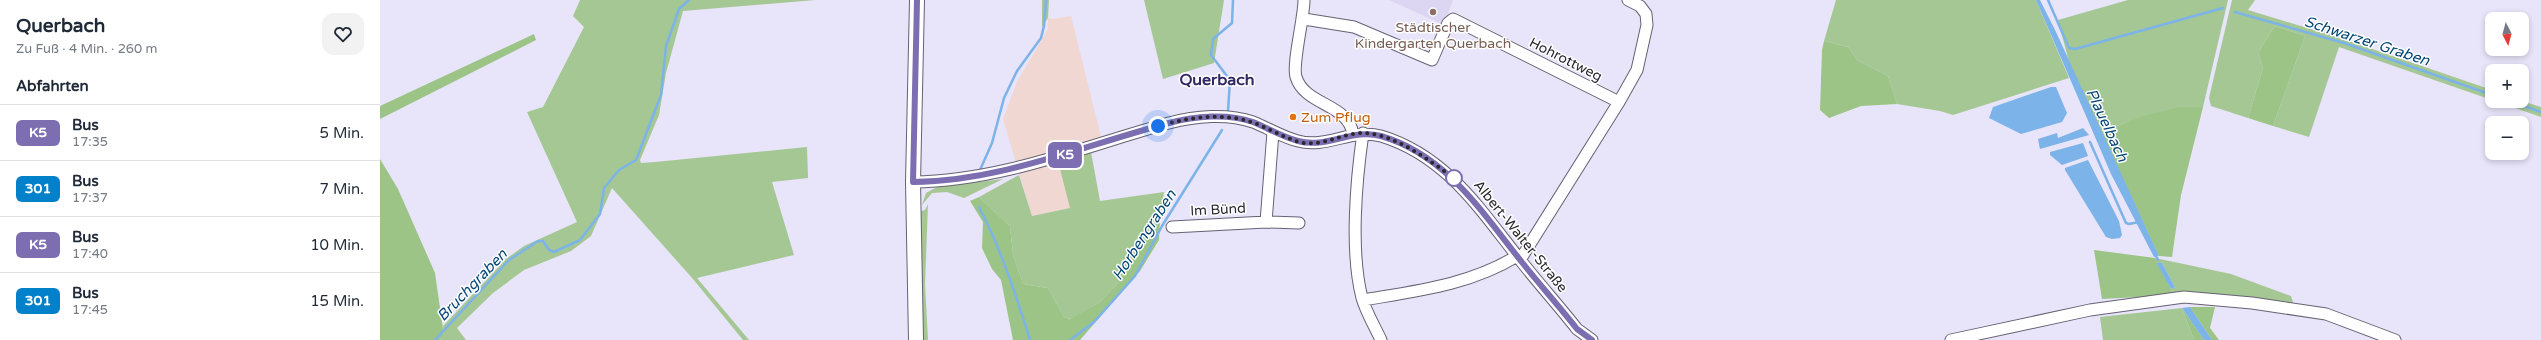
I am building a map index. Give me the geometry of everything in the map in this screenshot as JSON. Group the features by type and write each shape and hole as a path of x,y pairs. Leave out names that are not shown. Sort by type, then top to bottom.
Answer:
{"main road":[{"path":"916,340 914,305 913,182 917,0"}],"street":[{"path":"1304,0 1304,19 1296,75 1302,91 1342,115 1358,133 1356,217 1358,280 1362,300 1381,340"},
{"path":"1362,300 1442,286 1474,278 1518,258 1619,102 1637,70 1647,25 1646,14 1640,6 1628,0"},
{"name":"Hohrottweg","path":"1304,19 1354,27 1432,60 1448,23 1452,19 1619,102"},
{"name":"Albert-Walter-Straße","path":"913,182 1014,168 1171,122 1204,117 1233,118 1252,122 1300,142 1318,142 1358,133 1381,136 1407,148 1448,173 1460,184 1518,258 1577,329 1592,340"},
{"name":"Im Bünd","path":"1266,222 1273,132"},
{"name":"Im Bünd","path":"1172,227 1266,222 1300,223"},
{"path":"1951,340 2090,310 2184,297 2252,302 2326,314 2394,340"}],"shaded area":[{"name":"Städtischer Kindergarten Querbach","path":"1389,0 1453,0 1444,25"},
{"path":"1071,16 1101,137 1091,152 1070,208 1032,216 1003,119 1017,82 1048,29 1048,18 1053,19"}],"green space":[{"path":"580,0 815,0 683,11 666,73 659,115 640,160 641,163 655,162 807,147 808,178 772,182 794,255 697,278 749,340 743,340 693,279 612,188 591,236 571,251 524,270 493,293 457,328 466,340 439,340 444,336 443,326 506,259 524,246 577,222 527,112 543,107 584,27 573,16"},
{"path":"1042,0 1049,0 1048,18 1042,27"},
{"path":"1144,0 1224,0 1214,63 1163,79"},
{"path":"1836,0 2036,0 2069,78 1953,115 1940,111 1897,104 1888,76 1857,60 1848,47 1824,41"},
{"path":"2128,0 2228,0 2203,107 2163,111 2138,118 2101,132 2069,62 2058,20"},
{"path":"2232,0 2255,0 2248,10 2340,38 2485,88 2485,98 2339,47 2309,137 2273,126 2305,36 2275,26 2258,53 2263,68 2248,118 2211,106 2209,98"},
{"path":"2275,26 2305,36 2273,126 2248,118 2263,68 2258,53"},
{"path":"534,34 536,40 380,119 380,106"},
{"path":"1824,41 1848,47 1857,60 1888,76 1897,104 1861,106 1829,118 1820,110 1822,50"},
{"path":"2529,103 2541,107 2541,117 2515,108 2529,108"},
{"path":"2179,107 2203,107 2181,195 2172,257 2159,256 2101,132 2143,116"},
{"path":"1091,152 1100,201 1164,192 1160,221 1119,282 1100,302 1071,319 1064,317 1048,288 1023,284 1013,255 1010,226 979,197 1019,175 1032,216 1070,208 1059,165"},
{"path":"380,159 398,189 435,273 444,336 439,340 380,340"},
{"path":"1003,179 964,198 947,192 932,193 922,205 926,193 937,187"},
{"path":"979,197 1010,226 1013,255 1023,284 1048,288 1064,317 1070,319 1100,302 1119,282 1160,221 1159,240 1140,271 1080,340 1013,340 1001,280 992,269 982,248 983,222 970,201"},
{"path":"928,204 925,284 928,340 921,340 919,297 921,211 925,210"},
{"path":"2094,250 2155,258 2174,295 2102,299"},
{"path":"2155,258 2231,274 2291,296 2293,302 2290,304 2239,296 2174,295 2171,289 2175,287 2162,263 2159,262 2157,264"},
{"path":"2190,307 2215,307 2210,328 2219,340 2212,340"},
{"path":"2182,308 2194,340 2103,340 2100,317"},
{"path":"2182,308 2202,337 2204,340 2194,340"}],"water":[{"path":"2036,0 2040,0 2056,32 2159,256 2154,257 2111,174"},
{"path":"2051,87 2056,87 2067,113 2062,122 2021,134 1989,118 1993,107"},
{"path":"2083,128 2089,135 2040,149 2038,139 2057,133 2058,138"},
{"path":"2083,143 2088,156 2062,165 2050,155 2050,152"},
{"path":"2088,160 2119,221 2122,235 2120,238 2112,239 2106,237 2065,170 2065,168"},
{"path":"2159,262 2162,263 2175,287 2171,289 2157,264"},
{"path":"2190,307 2212,340 2204,340 2182,308"}],"waterway":[{"name":"Bruchgraben","path":"435,340 509,260 538,241 543,241 549,250 554,252 580,240 600,214 604,188 619,170 636,160 661,95 666,46 679,9 689,0"},
{"path":"980,170 992,143 1004,98 1017,71 1041,38 1044,26 1046,0"},
{"name":"Horbengraben","path":"1228,111 1230,80 1211,55 1213,39 1232,23 1233,0"},
{"name":"Schwarzer Graben","path":"2048,0 2069,48 2075,49 2223,8"},
{"name":"Schwarzer Graben","path":"2235,12 2344,43 2485,93"},
{"name":"Schwarzer Graben","path":"2529,108 2541,112"},
{"name":"Horbengraben","path":"1070,340 1094,322 1135,276 1162,226 1222,130"},
{"path":"2090,142 2126,223 2129,224 2139,222"},
{"path":"979,207 1014,289 1030,340"},
{"name":"Plauelbach","path":"2155,254 2158,260"}],"bus line":[{"name":"K5","path":"917,0 913,114 913,182 1001,171 1062,155 1171,122 1204,117 1233,118 1252,122 1300,142 1334,140 1353,134 1363,133 1381,136 1418,153 1437,164 1454,178 1577,329 1592,340"}],"place":[{"name":"Städtischer Kindergarten Querbach","path":"1433,12"},
{"name":"Zum Pflug","path":"1293,117"}],"district":[{"name":"Querbach","path":"1217,79"}],"route":[{"path":"1158,126 1171,122 1204,117 1233,118 1252,122 1300,142 1334,140 1353,134 1363,133 1381,136 1418,153 1437,164 1454,178"}]}
